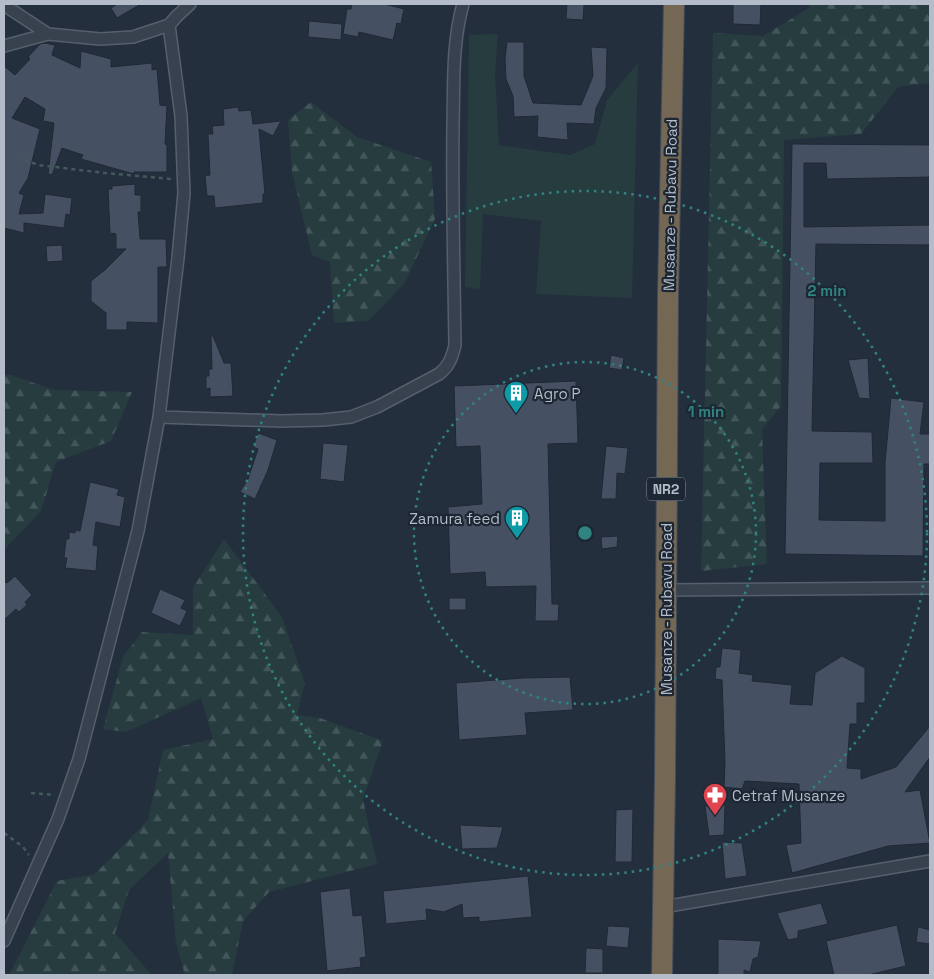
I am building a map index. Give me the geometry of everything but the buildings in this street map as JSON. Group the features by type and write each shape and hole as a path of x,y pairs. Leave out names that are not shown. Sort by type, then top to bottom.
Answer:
{"highway":[{"name":"Musanze - Rubavu Road","path":"662,975 668,294 674,4"}],"street":[{"path":"158,417 281,421 351,417 377,407 439,374 446,368 450,362 455,345 452,156 454,58 457,25 463,4"},
{"path":"4,5 48,34"},
{"path":"4,46 48,34 100,39 133,37 169,25 188,5"},
{"path":"4,941 66,796 79,759 138,530 158,417 178,258 184,192 181,116 169,25"},
{"path":"666,590 930,588"},
{"path":"663,907 930,861"}],"path":[{"path":"17,157 38,165 183,179"},
{"path":"31,793 66,796"},
{"path":"4,834 23,847 28,855 40,858"}],"green space":[{"path":"809,4 930,4 930,83 898,87 861,134 784,140 781,406 762,429 767,564 701,571 713,33 763,36 809,8"},
{"path":"498,34 495,76 499,145 570,155 595,144 607,100 638,63 632,298 536,294 541,221 483,214 480,289 465,287 469,35"},
{"path":"311,102 357,137 431,162 435,219 404,284 368,321 334,323 330,262 312,255 292,172 288,120"},
{"path":"4,375 11,375 54,390 132,392 111,441 56,462 41,511 4,550"},
{"path":"224,539 282,617 305,683 297,715 320,718 383,741 363,799 377,864 269,892 243,921 232,975 185,975 176,943 168,853 129,890 115,933 152,975 9,975 57,881 95,874 148,820 163,750 213,739 201,698 126,732 103,729 123,657 142,632 193,635 193,588"}],"place":[{"name":"Agro P","path":"516,414"},
{"name":"Zamura feed","path":"517,539"},
{"name":"Cetraf Musanze","path":"715,816"}]}
